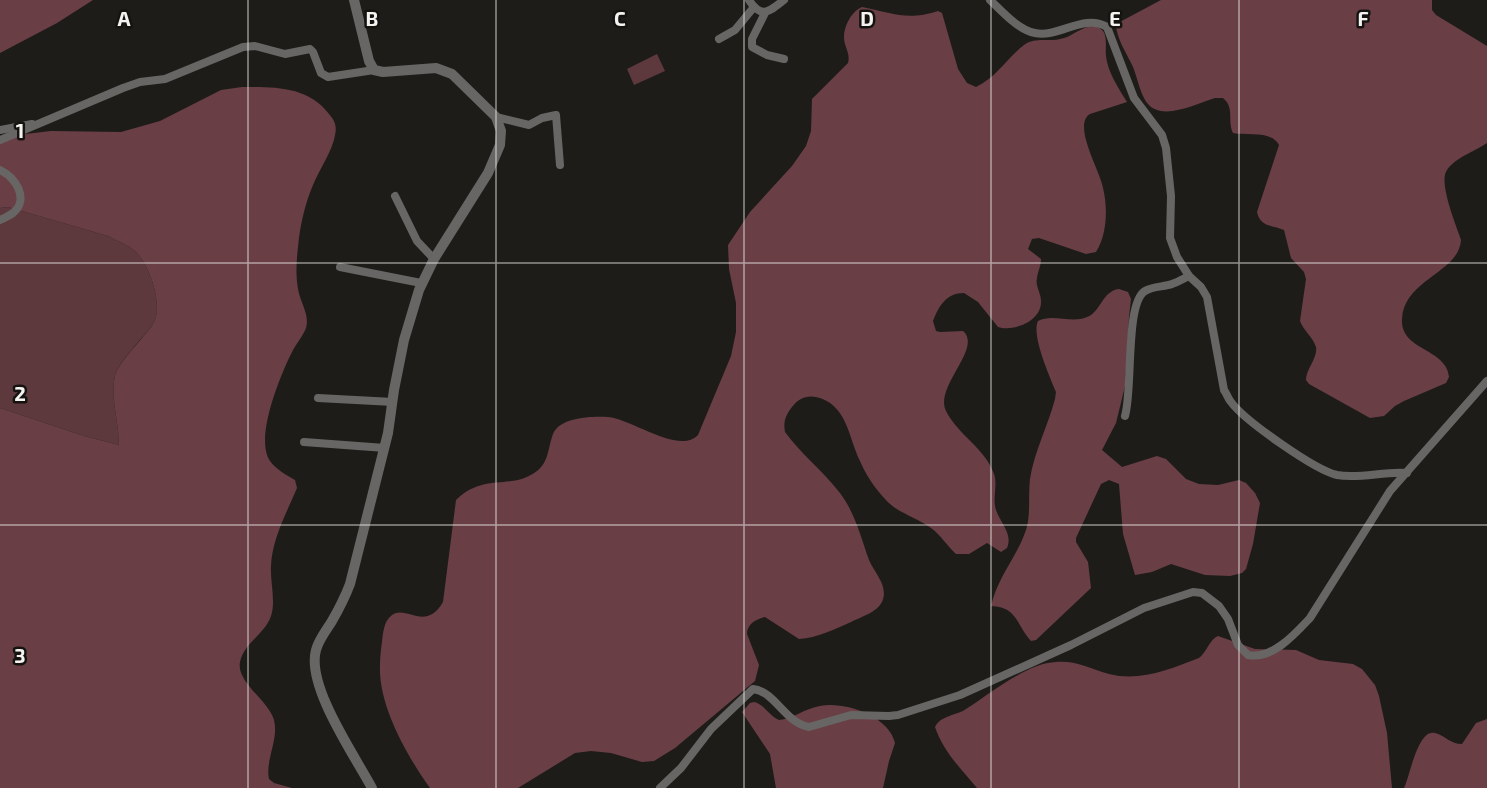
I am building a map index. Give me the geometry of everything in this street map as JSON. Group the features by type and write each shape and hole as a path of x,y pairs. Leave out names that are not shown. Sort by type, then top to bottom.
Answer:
{"street":[{"path":"354,0 369,61 374,70"},
{"path":"784,0 765,13 752,39 752,47 767,55 784,59"},
{"path":"990,0 1032,33 1046,34 1095,22 1107,27 1134,98 1162,135 1166,148 1171,196 1170,238 1177,257 1207,297 1224,390 1231,402 1245,416 1302,458 1326,471 1347,475 1407,472"},
{"path":"719,39 735,30 751,4 757,10 765,13"},
{"path":"0,140 123,87 175,76 243,47 255,46 285,54 313,51 321,73 328,77 374,70 383,72 436,68 444,70 452,74 496,117 529,125 548,116 556,115 560,165"},
{"path":"372,788 326,703 317,680 315,662 318,644 342,604 350,584 385,448 404,340 421,283 493,163 501,136 496,117"},
{"path":"0,130 54,118"},
{"path":"0,170 14,181 21,192 18,207 13,213 0,220"},
{"path":"395,196 417,241 434,259"},
{"path":"340,267 421,283"},
{"path":"1125,416 1136,301 1144,291 1174,284 1189,276"},
{"path":"660,788 681,768 711,729 753,689 767,694 802,726 817,725 831,719 851,715 898,715 960,695 1071,645 1144,608 1193,592 1202,593 1219,606 1228,619 1238,645 1248,655 1258,656 1275,649 1310,618 1390,491 1487,381"},
{"path":"318,398 393,402"},
{"path":"304,442 385,448"}],"shaded area":[{"path":"0,0 93,0 57,23 0,53"},
{"path":"1161,0 1432,0 1432,10 1436,15 1487,46 1487,143 1455,162 1447,170 1445,176 1446,193 1461,240 1458,251 1451,261 1412,294 1405,305 1402,319 1403,329 1408,337 1441,360 1446,367 1449,377 1446,383 1404,401 1384,416 1370,418 1309,384 1306,380 1316,347 1300,321 1306,279 1304,272 1291,258 1284,230 1264,223 1257,212 1279,145 1271,137 1265,135 1233,133 1229,106 1223,98 1215,98 1187,108 1167,111 1150,106 1142,94 1133,67 1120,40 1116,24"},
{"path":"862,7 908,16 938,11 942,13 958,69 967,83 976,87 990,78 1029,42 1059,39 1088,27 1097,27 1105,35 1106,56 1111,74 1127,102 1090,114 1085,120 1085,138 1101,180 1106,204 1106,221 1096,252 1086,254 1039,238 1032,239 1028,249 1041,259 1037,281 1040,308 1032,319 1019,326 998,327 978,302 964,293 952,295 944,301 933,321 936,331 963,331 968,338 967,347 946,391 944,401 951,420 978,449 994,474 995,505 1009,538 1007,548 1001,552 987,543 969,554 956,554 935,531 895,508 881,494 865,471 845,422 834,406 816,397 802,398 794,404 787,416 784,425 785,432 840,493 850,509 869,560 883,585 884,596 880,606 826,633 799,639 765,617 755,621 750,625 747,634 759,665 755,681 675,748 654,761 642,762 611,753 591,751 575,753 518,788 430,788 404,746 384,697 380,662 383,631 387,621 397,613 422,617 436,611 443,602 456,500 477,486 517,480 537,471 546,459 553,434 562,424 585,417 608,417 668,439 690,440 698,435 731,356 736,332 736,303 729,269 728,245 750,212 792,166 806,146 811,131 812,99 848,63 844,39 845,28 850,17"},
{"path":"657,54 665,71 634,85 627,69"},
{"path":"242,87 278,88 301,93 321,105 336,126 332,147 308,198 300,232 297,276 299,294 307,318 306,328 292,352 276,390 265,437 266,451 270,461 295,480 297,488 274,546 271,572 273,604 271,616 246,649 240,662 243,677 274,720 275,735 268,772 269,779 274,783 292,788 0,788 0,408 119,445 114,401 115,376 121,364 153,324 157,308 150,276 141,258 130,247 108,236 8,207 0,208 0,137 51,131 121,132 160,121 221,90"},
{"path":"8,207 108,236 133,250 146,267 156,297 156,317 121,364 115,376 114,401 119,445 0,408 0,208"},
{"path":"1119,289 1128,292 1131,299 1125,386 1116,423 1102,450 1122,467 1157,456 1166,459 1186,479 1199,484 1218,485 1239,480 1246,483 1260,503 1253,544 1246,569 1242,573 1230,576 1205,575 1171,564 1152,572 1135,575 1123,534 1119,484 1109,480 1101,484 1076,538 1088,562 1091,588 1036,640 1031,641 1012,613 1000,607 991,606 998,585 1026,530 1032,469 1055,399 1056,392 1039,346 1038,321 1050,318 1081,319 1087,317 1096,311 1105,297"},
{"path":"1218,636 1255,649 1296,650 1319,660 1353,664 1362,669 1375,685 1379,696 1387,733 1392,788 977,788 959,767 938,736 935,727 941,720 966,709 1009,680 1033,668 1056,662 1070,662 1109,674 1143,675 1166,670 1199,658 1212,640"},
{"path":"754,702 779,720 815,707 830,705 853,708 875,718 891,733 895,743 883,788 776,788 770,754 742,712"},
{"path":"1487,719 1487,788 1404,788 1419,745 1429,733 1435,733 1454,743 1462,744 1476,723"}]}
